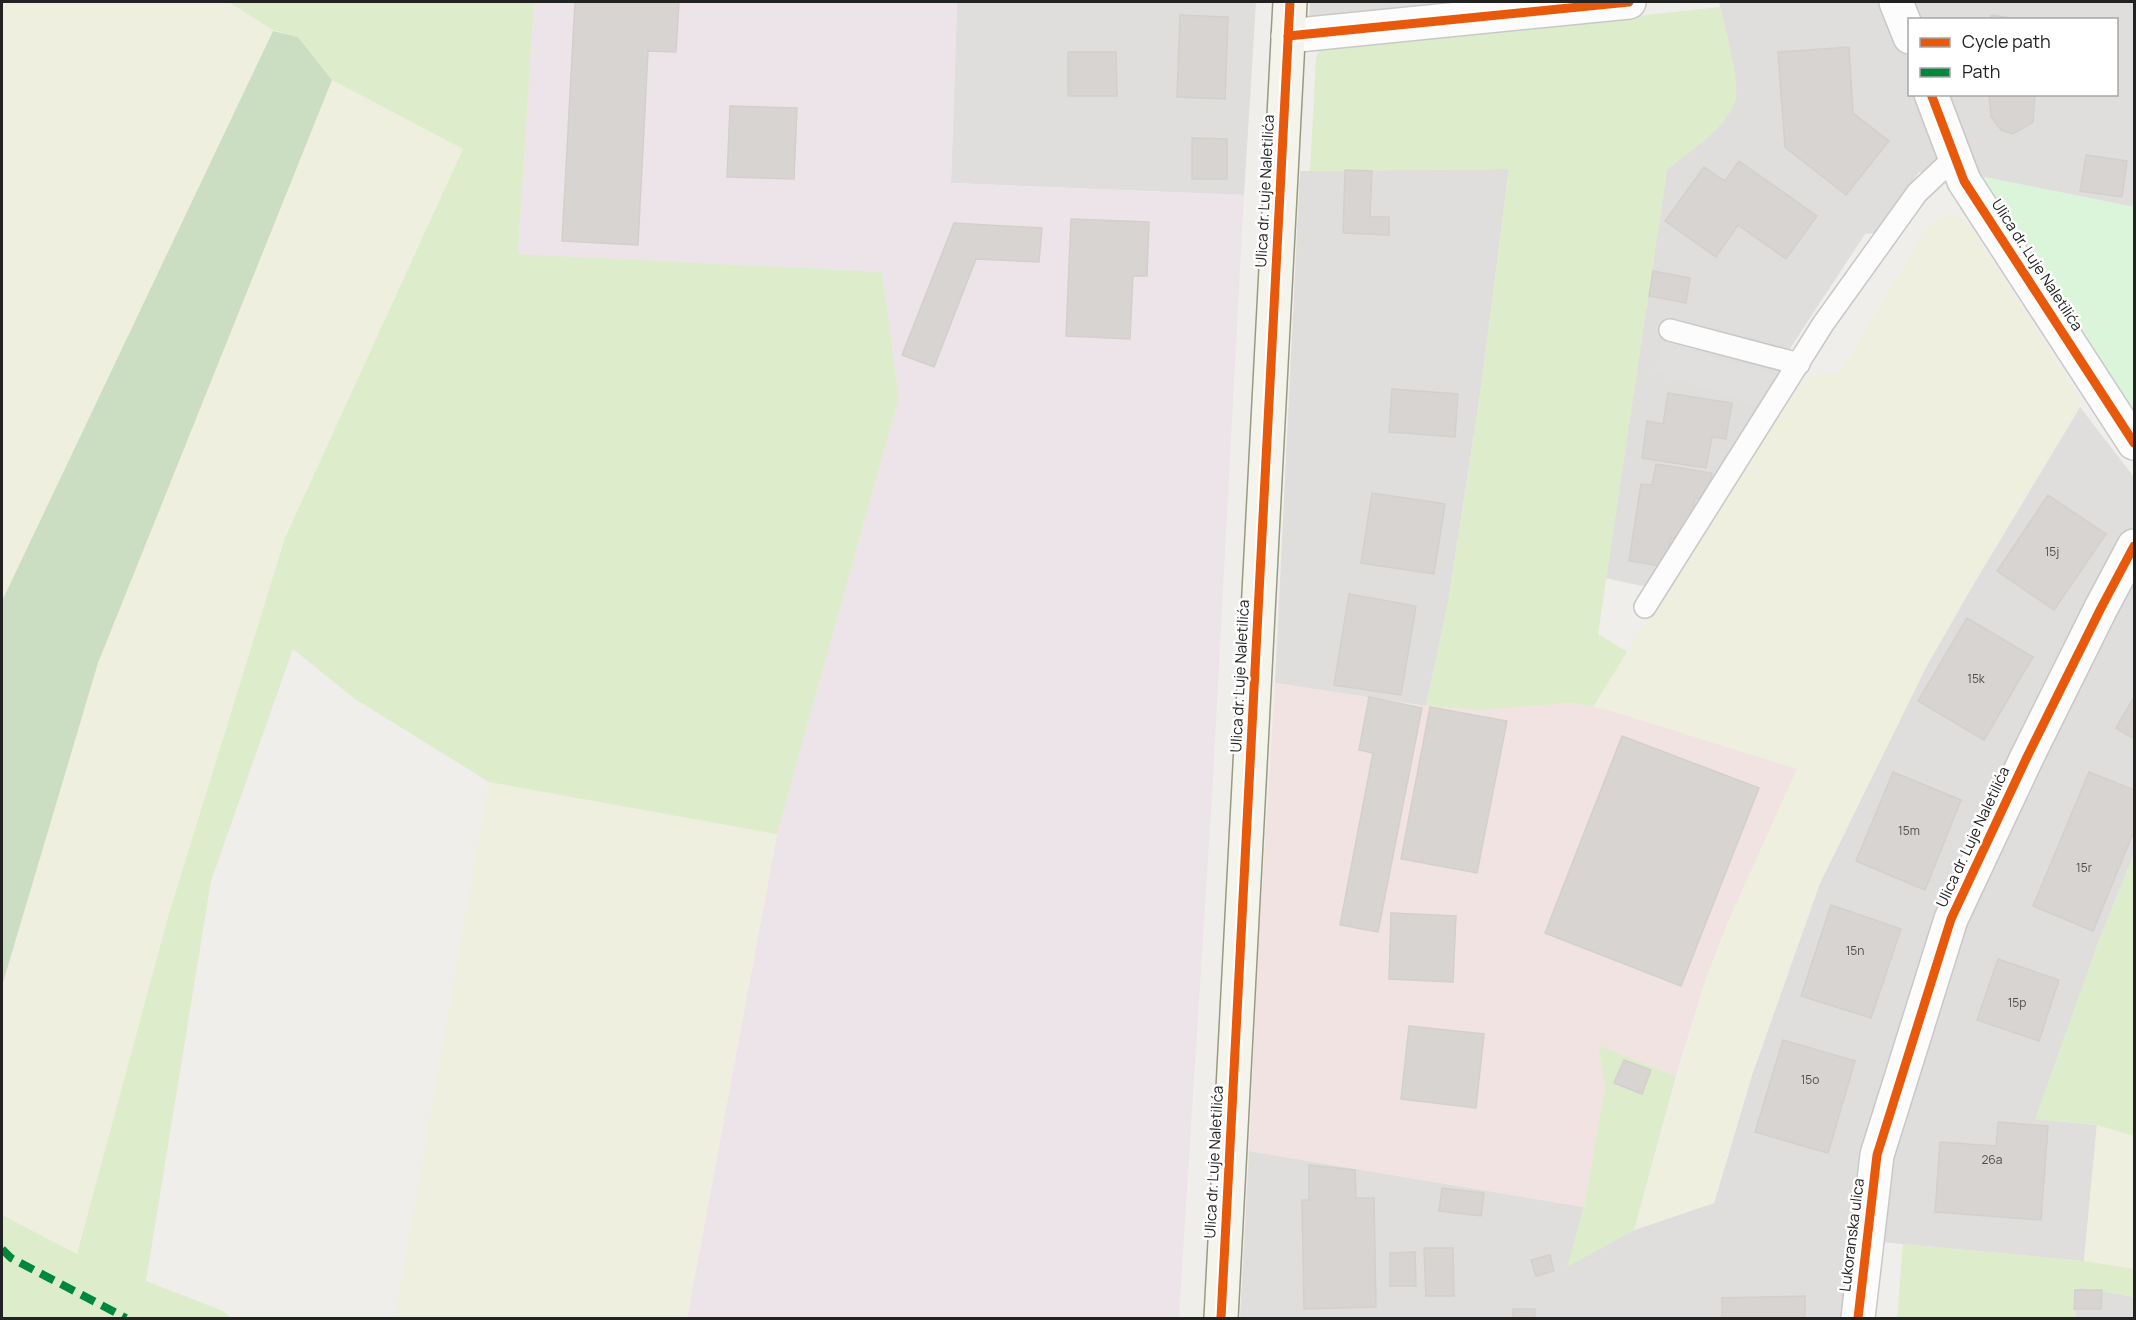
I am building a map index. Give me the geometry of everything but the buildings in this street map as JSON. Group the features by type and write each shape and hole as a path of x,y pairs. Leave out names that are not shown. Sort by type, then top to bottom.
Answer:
{"main road":[{"name":"Ulica dr. Luje Naletilića","path":"1221,1318 1290,2"}],"street":[{"path":"1288,36 1629,2"},
{"path":"1896,2 1908,31"},
{"name":"Ulica dr. Luje Naletilića","path":"1932,96 1964,181 2134,443"},
{"name":"Ulica dr. Luje Naletilića","path":"1877,1155 1951,919 2032,746 2134,546"},
{"name":"Lukoranska ulica","path":"1858,1318 1877,1155"}],"lane":[{"path":"1644,607 1823,324 1917,193 1955,158"},
{"path":"1670,330 1798,364"}],"shaded area":[{"path":"534,2 957,2 951,183 1244,195 1213,779 1179,1318 687,1318 777,834 899,397 882,272 518,254"},
{"path":"957,2 1256,2 1244,195 951,183"},
{"path":"1310,2 1541,2 1309,20"},
{"path":"1719,2 2134,2 2134,207 1974,175 1919,172 1875,233 1865,234 1791,347 1782,383 1659,590 1606,578 1667,169 1718,128 1734,68"},
{"path":"1509,169 1480,395 1448,603 1426,706 1275,683 1300,171"},
{"path":"1664,342 1778,376 1761,407 1654,372"},
{"path":"2080,407 2134,477 2134,854 2098,943 2036,1119 2097,1125 2084,1261 1859,1240 1851,1318 1240,1318 1249,1151 1584,1207 1568,1266 1634,1230 1714,1203 1752,1075 1820,883 1926,667"},
{"path":"1275,683 1426,706 1481,710 1572,703 1605,709 1798,768 1728,922 1703,987 1676,1076 1598,1045 1605,1087 1584,1207 1249,1151 1259,937"},
{"path":"2079,1287 2134,1297 2134,1318 2075,1318"}],"green space":[{"path":"2,2 229,2 273,30 2,601"},
{"path":"229,2 534,2 518,254 882,272 899,397 777,834 489,782 355,699 293,649 211,881 146,1281 223,1311 231,1318 2,1318 2,1215 77,1254 168,917 285,538 463,149 332,80 298,37 273,30"},
{"path":"1720,7 1734,69 1735,102 1715,131 1667,170 1598,634 1627,652 1593,707 1572,703 1481,710 1426,706 1448,603 1480,395 1509,169 1310,171 1316,58 1319,50"},
{"path":"273,31 298,37 332,80 98,663 2,986 2,601"},
{"path":"332,80 463,149 285,538 168,917 77,1254 2,1215 2,986 98,663"},
{"path":"1974,175 2134,207 2134,409 1992,207"},
{"path":"1944,216 1957,216 1972,229 2076,391 2080,407 1926,667 1820,883 1752,1075 1714,1203 1634,1230 1703,987 1728,922 1797,769 1593,707 1758,442 1805,378 1819,374 1839,374 1926,229"},
{"path":"489,782 777,834 687,1318 395,1318"},
{"path":"2134,854 2134,1136 2097,1125 2035,1119 2098,943"},
{"path":"1598,1045 1676,1076 1634,1230 1567,1267 1584,1207 1605,1087"},
{"path":"2097,1125 2134,1136 2134,1269 2084,1261"},
{"path":"1903,1244 2084,1261 2134,1269 2134,1297 2079,1287 2075,1318 1897,1318"}],"marked path":[{"path":"2,1249 11,1258 126,1318"}],"cycle path":[{"path":"1221,1318 1290,2"},
{"path":"1288,36 1629,2"},
{"path":"1932,96 1964,181 2134,443"},
{"path":"1858,1318 1877,1155 1951,919 2027,757 2134,546"}]}
